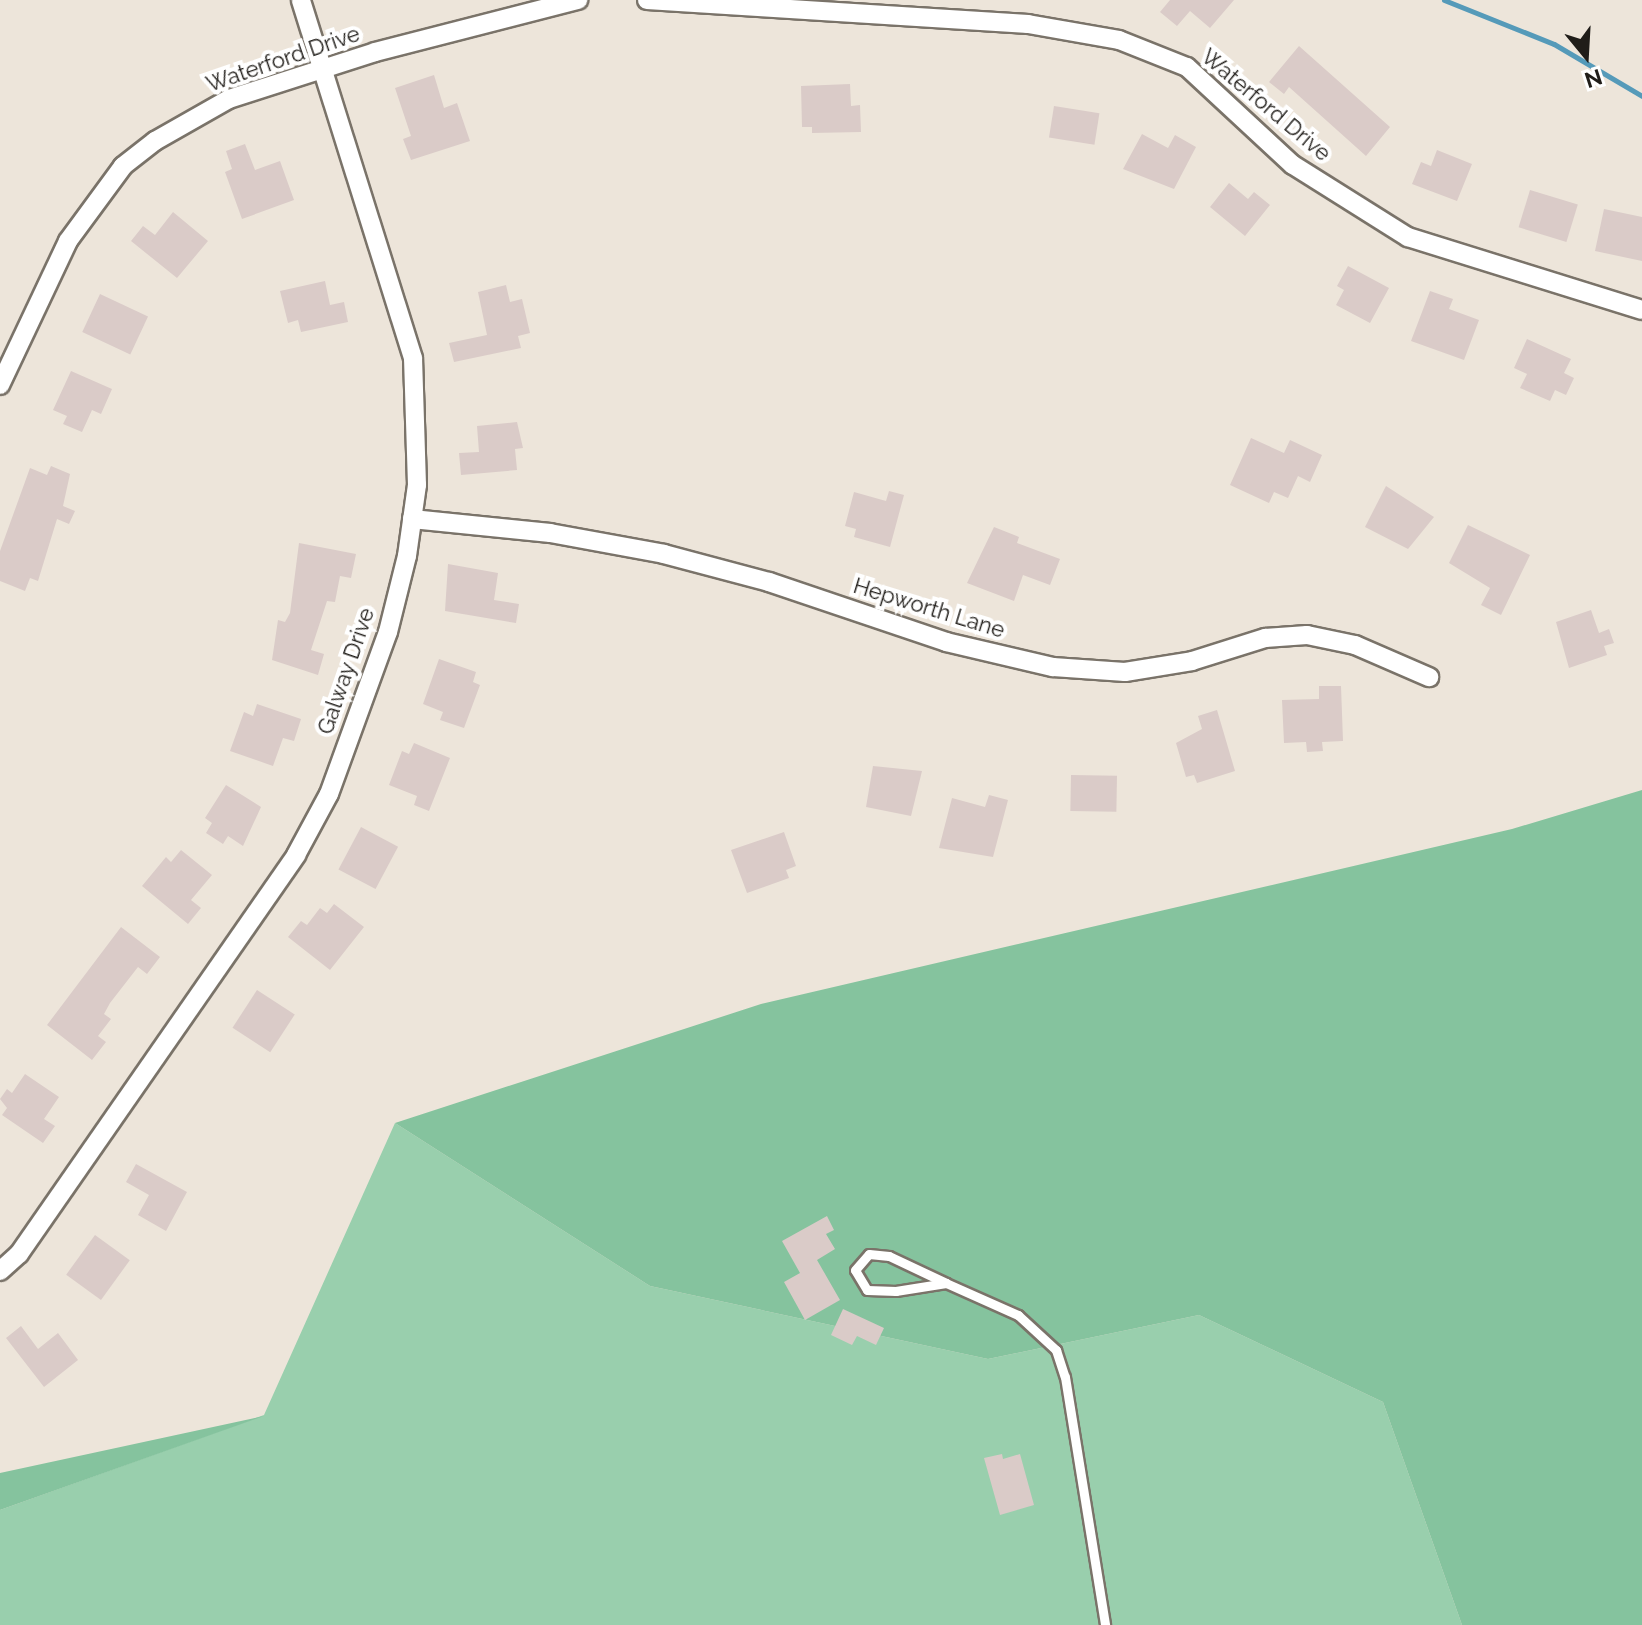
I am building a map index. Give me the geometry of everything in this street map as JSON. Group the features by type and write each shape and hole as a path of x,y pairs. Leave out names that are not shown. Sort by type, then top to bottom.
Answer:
{"street":[{"name":"Galway Drive","path":"0,1271 19,1254 296,855 329,794 388,632 412,519 417,455 413,358 301,0"},
{"name":"Waterford Drive","path":"0,385 68,241 123,166 229,99 578,0"},
{"name":"Waterford Drive","path":"647,0 1028,24 1119,40 1187,67 1293,165 1408,237 1642,310"},
{"name":"Hepworth Lane","path":"412,519 550,533 664,554 769,582 946,642 1053,667 1125,672 1192,661 1265,638 1307,635 1355,645 1429,677"}],"lane":[{"path":"946,1283 896,1291 867,1290 855,1270 869,1254 889,1256 1018,1315 1056,1350 1065,1377 1105,1625"}],"green space":[{"path":"1642,790 1642,1625 1462,1625 1383,1402 1199,1315 988,1359 650,1286 395,1123 761,1004 1512,829"},
{"path":"395,1123 650,1286 988,1359 1199,1315 1383,1402 1462,1625 0,1625 0,1510 264,1415"},
{"path":"264,1416 0,1510 0,1473"}],"building":[{"path":"1170,0 1234,0 1210,28 1190,11 1177,26 1160,12"},
{"path":"1299,46 1390,127 1366,156 1289,87 1284,94 1269,82"},
{"path":"434,75 444,108 457,103 470,141 411,160 403,139 411,136 395,88"},
{"path":"850,84 851,106 860,105 861,132 812,133 812,127 802,127 801,86"},
{"path":"1054,106 1099,113 1094,145 1049,138"},
{"path":"1142,134 1168,148 1175,135 1196,147 1174,189 1123,169"},
{"path":"245,144 255,170 280,161 294,200 242,219 225,172 232,169 226,151"},
{"path":"1437,150 1472,164 1457,201 1412,184 1421,162 1431,166"},
{"path":"1229,183 1248,199 1254,192 1270,205 1245,236 1210,207"},
{"path":"1530,190 1578,205 1566,242 1519,227"},
{"path":"1604,209 1642,217 1642,261 1595,251"},
{"path":"173,212 208,241 177,278 131,241 143,226 155,235"},
{"path":"1348,266 1389,288 1370,323 1336,305 1344,290 1337,286"},
{"path":"325,281 330,305 344,302 348,322 301,332 298,320 288,323 280,291"},
{"path":"506,285 510,302 522,299 530,333 518,336 521,348 454,362 449,343 487,335 478,292"},
{"path":"1430,291 1453,299 1449,309 1479,320 1464,360 1411,341"},
{"path":"100,294 148,316 130,354 82,332"},
{"path":"1527,339 1571,359 1564,373 1574,378 1566,395 1555,390 1550,401 1520,388 1527,374 1514,368"},
{"path":"71,371 112,389 101,414 92,410 82,432 63,424 67,416 53,410"},
{"path":"517,422 523,448 515,449 517,470 461,475 459,453 479,452 477,426"},
{"path":"1251,438 1284,453 1290,440 1322,455 1310,482 1298,476 1288,498 1274,492 1269,503 1230,485"},
{"path":"51,466 70,474 63,506 75,511 69,524 57,519 38,581 30,578 25,591 0,581 0,551 30,468 47,475"},
{"path":"1386,486 1434,517 1408,549 1365,527"},
{"path":"889,491 904,495 890,547 854,537 856,529 845,526 854,492 886,501"},
{"path":"1468,525 1530,555 1501,615 1481,605 1490,588 1449,563"},
{"path":"994,527 1019,537 1017,543 1060,559 1050,585 1023,575 1014,601 967,583"},
{"path":"299,543 356,554 351,578 340,576 335,602 327,601 311,650 324,654 318,675 272,660 278,620 285,622 290,613"},
{"path":"448,564 498,573 494,600 519,604 516,623 445,611"},
{"path":"1591,610 1599,633 1609,629 1614,643 1604,646 1607,655 1569,668 1556,622"},
{"path":"439,659 476,672 473,682 480,685 464,728 440,720 443,712 423,704"},
{"path":"1319,686 1341,686 1343,741 1322,742 1323,751 1307,752 1306,742 1284,743 1282,700 1319,699"},
{"path":"257,704 301,719 294,741 283,738 273,766 230,751 244,712 253,716"},
{"path":"1217,710 1235,771 1197,783 1194,775 1186,777 1176,743 1202,729 1198,716"},
{"path":"414,743 450,758 429,811 414,805 417,796 389,785 402,751 409,754"},
{"path":"873,766 922,771 911,816 866,807"},
{"path":"1071,775 1117,776 1116,812 1070,811"},
{"path":"226,785 261,807 243,846 228,836 223,844 206,833 212,823 205,818"},
{"path":"989,795 1008,800 993,857 939,848 952,798 985,807"},
{"path":"361,827 398,847 376,889 338,869"},
{"path":"784,832 796,866 786,870 789,878 747,893 731,850"},
{"path":"181,850 212,875 191,900 201,908 188,924 142,886 166,857 171,862"},
{"path":"334,904 364,927 330,970 288,937 301,921 307,925 320,908 327,913"},
{"path":"121,927 160,957 147,974 138,967 110,1003 104,1014 111,1019 98,1036 106,1042 92,1060 47,1025"},
{"path":"257,990 295,1015 270,1052 232,1028"},
{"path":"25,1074 59,1097 44,1119 55,1126 43,1143 2,1115 7,1108 0,1099 7,1089 12,1093"},
{"path":"136,1164 187,1192 166,1231 138,1215 149,1195 126,1182"},
{"path":"827,1216 834,1230 826,1234 835,1249 817,1260 840,1300 805,1320 784,1282 800,1273 782,1241"},
{"path":"95,1235 130,1260 101,1300 66,1275"},
{"path":"843,1309 884,1328 876,1345 857,1336 852,1345 831,1335"},
{"path":"21,1326 38,1349 58,1333 78,1360 44,1387 6,1338"},
{"path":"1002,1454 1003,1459 1020,1454 1034,1505 1000,1515 984,1458"}],"waterway":[{"path":"1444,0 1554,44 1642,96"}]}
